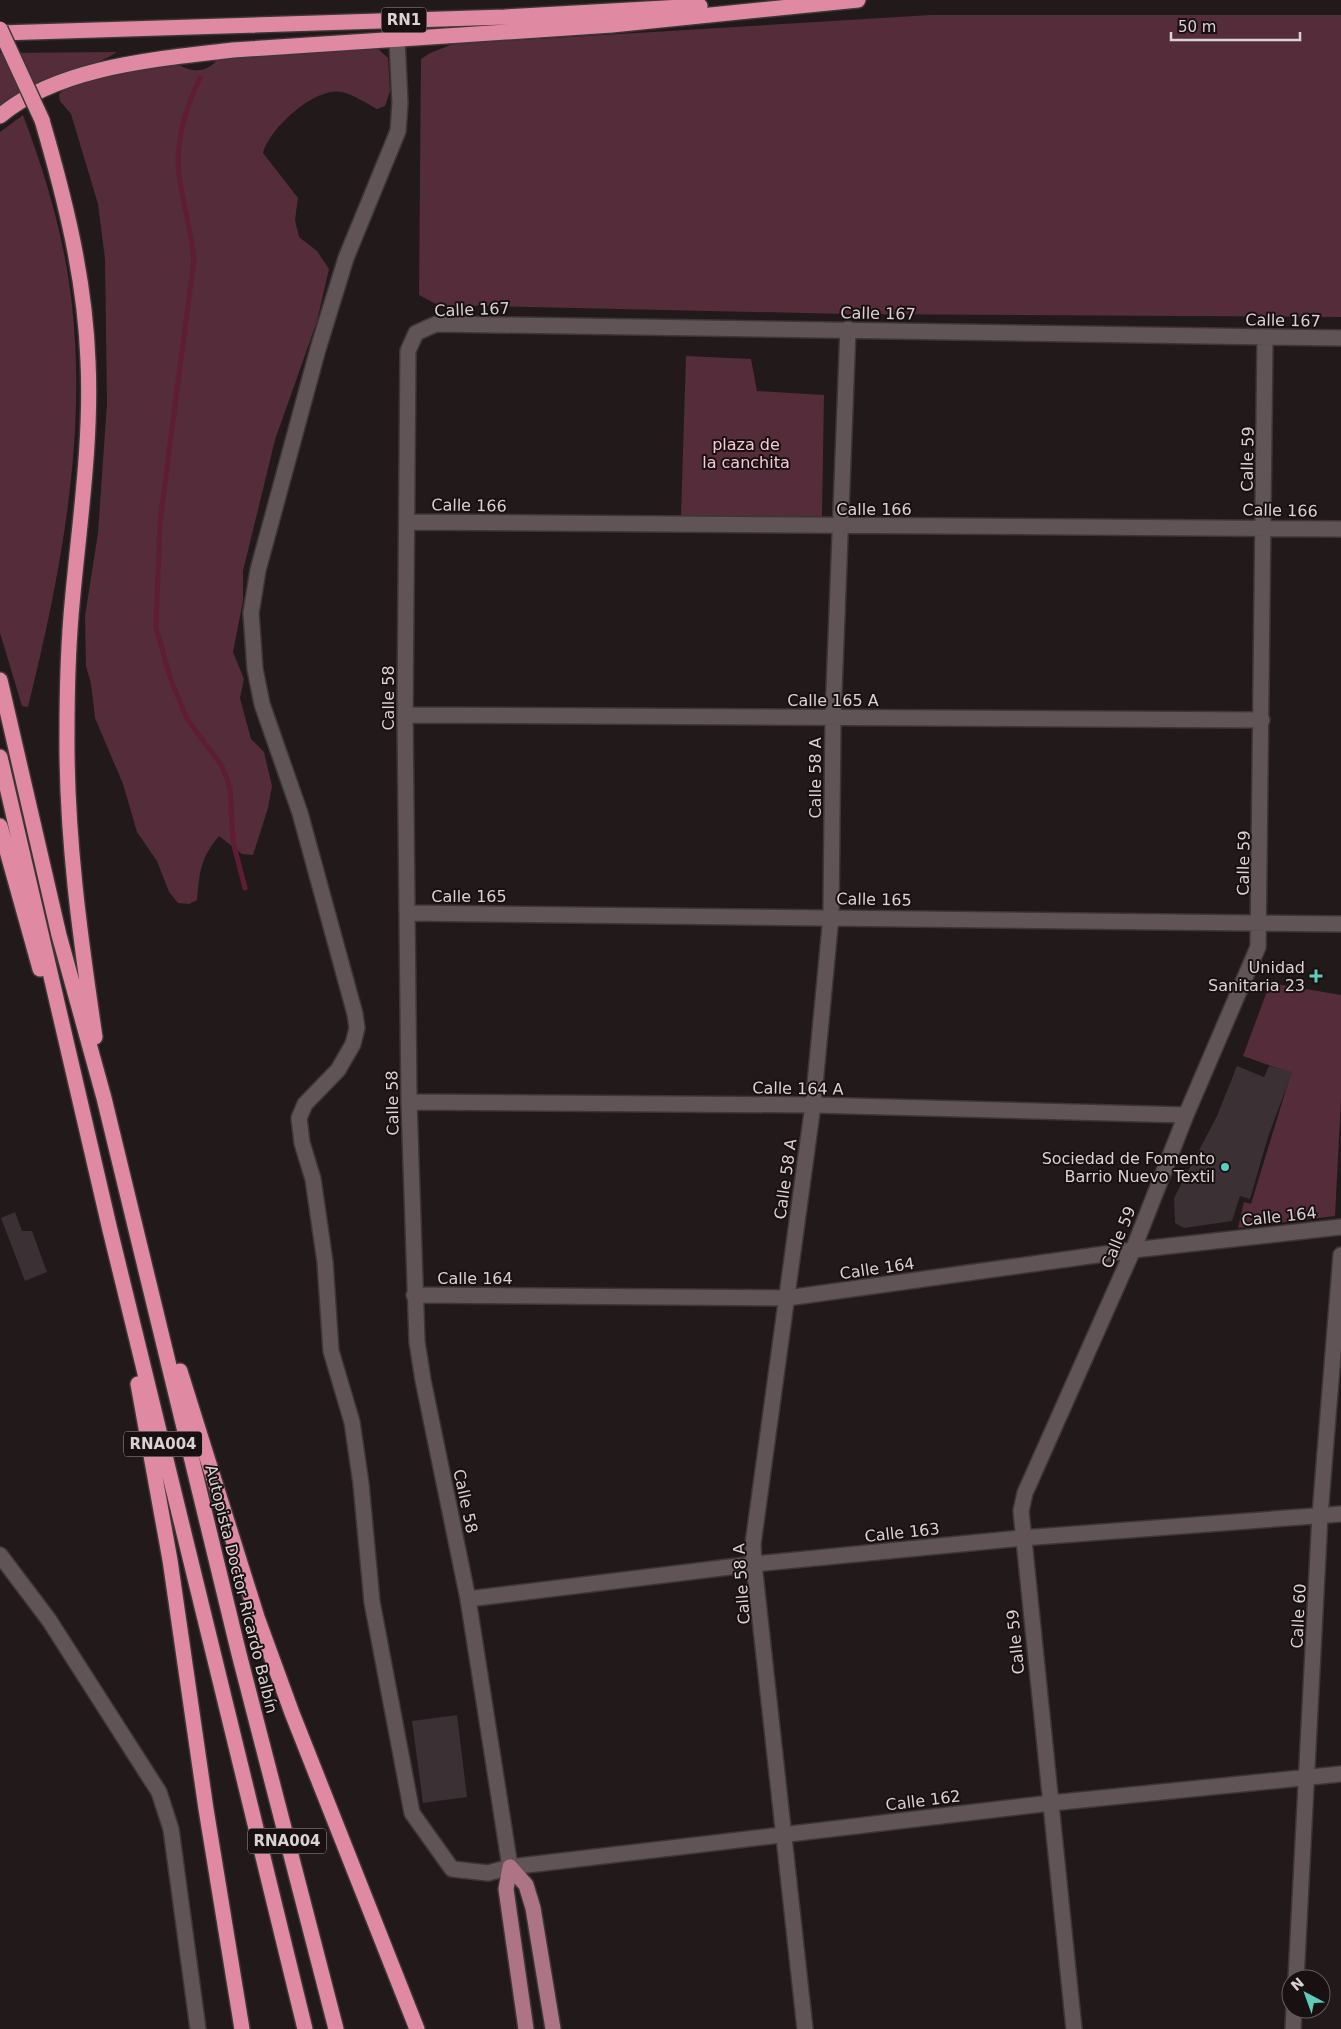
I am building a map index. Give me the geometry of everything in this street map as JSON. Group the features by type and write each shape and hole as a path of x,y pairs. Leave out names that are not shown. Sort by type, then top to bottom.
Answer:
{"highway":[{"name":"RN1","path":"0,33 505,17 808,0"},
{"path":"0,116 18,103 74,78 145,62 233,50 612,25 858,0"},
{"path":"0,29 42,120 78,264 85,313 88,364 85,472 71,617 67,793 72,862 104,1098"},
{"path":"0,680 59,936 104,1098"},
{"path":"0,757 82,1106"},
{"path":"0,826 40,971 82,1106"},
{"name":"Autopista Doctor Ricardo Balbín","path":"104,1098 142,1248 239,1654 336,2029"},
{"name":"RNA004","path":"82,1106 110,1230 305,2029"},
{"path":"110,1230 170,1560 206,1809 242,2029"},
{"path":"142,1248 257,1617 296,1723 417,2029"}],"main road":[{"path":"510,1867 506,1889 526,2029"},
{"path":"510,1867 526,1885 533,1908 553,2029"}],"street":[{"name":"Calle 162","path":"397,39 400,102 398,131 346,258 318,349 258,570 251,613 255,669 262,704 300,812 356,1014 357,1028 353,1044 338,1070 305,1104 299,1118 302,1143 313,1179 325,1262 332,1351 352,1422 362,1484 372,1602 412,1813 452,1869 488,1873 510,1867 1051,1803 1341,1774"},
{"name":"Calle 167","path":"416,333 436,324 1341,338"},
{"name":"Calle 58 A","path":"805,2029 753,1544 813,1105 832,916 833,717 848,330"},
{"name":"Calle 58","path":"416,333 408,351 405,715 409,1102 414,1295 423,1380 468,1599 510,1867"},
{"name":"Calle 59","path":"1074,2029 1020,1511 1025,1494 1133,1250 1186,1115 1254,961 1258,947 1260,922 1265,337"},
{"name":"Calle 166","path":"408,522 1341,529"},
{"name":"Calle 165 A","path":"405,715 1262,720"},
{"name":"Calle 165","path":"408,913 832,916 1341,924"},
{"name":"Calle 164 A","path":"409,1102 813,1105 1186,1115"},
{"name":"Calle 164","path":"414,1295 787,1298 1133,1250 1341,1227"},
{"name":"Calle 60","path":"1297,1969 1308,1778 1320,1515 1341,1256"},
{"name":"Calle 163","path":"468,1599 754,1564 1022,1538 1341,1514"},
{"path":"0,1555 49,1620 159,1792 171,1829 198,2029"}],"green space":[{"path":"931,15 1341,15 1341,317 848,314 438,305 419,295 421,59 430,53 453,44"},
{"path":"376,47 388,58 390,91 385,106 377,109 342,92 331,92 319,96 295,111 274,132 263,153 298,198 295,220 299,237 317,251 329,269 317,321 275,440 243,571 243,601 233,652 244,679 240,698 251,739 264,752 272,786 268,808 253,855 242,854 219,836 204,858 197,900 189,904 178,903 169,892 157,861 137,832 123,784 95,718 91,684 86,666 85,616 98,533 107,403 105,259 98,204 71,114 60,101 59,94 68,87 97,77 149,67 177,63 188,69 200,70 210,66 219,57"},
{"path":"117,52 95,63 40,81 0,106 0,53"},
{"path":"23,115 54,208 65,256 72,305 76,356 76,406 68,508 40,658 28,707 22,706 0,633 0,132"},
{"name":"plaza de la canchita","path":"686,356 751,359 757,391 824,395 822,517 681,516"},
{"path":"1270,983 1341,995 1341,1099 1335,1216 1238,1228 1244,1202 1251,1204 1291,1073 1243,1056"}],"building":[{"name":"Sociedad de Fomento Barrio Nuevo Textil","path":"1237,1066 1264,1077 1269,1066 1292,1072 1268,1137 1250,1199 1240,1196 1232,1221 1184,1228 1175,1223 1174,1198 1217,1116"},
{"path":"15,1212 22,1231 32,1231 47,1272 25,1281 1,1218"},
{"path":"457,1715 467,1797 423,1803 412,1721"}],"waterway":[{"path":"200,78 186,113 179,150 179,175 194,259 160,522 156,628 171,680 187,719 222,766 230,788 233,842 245,888"}],"place":[{"name":"Unidad Sanitaria 23","path":"1316,976"},
{"name":"Sociedad de Fomento Barrio Nuevo Textil","path":"1225,1167"}]}
